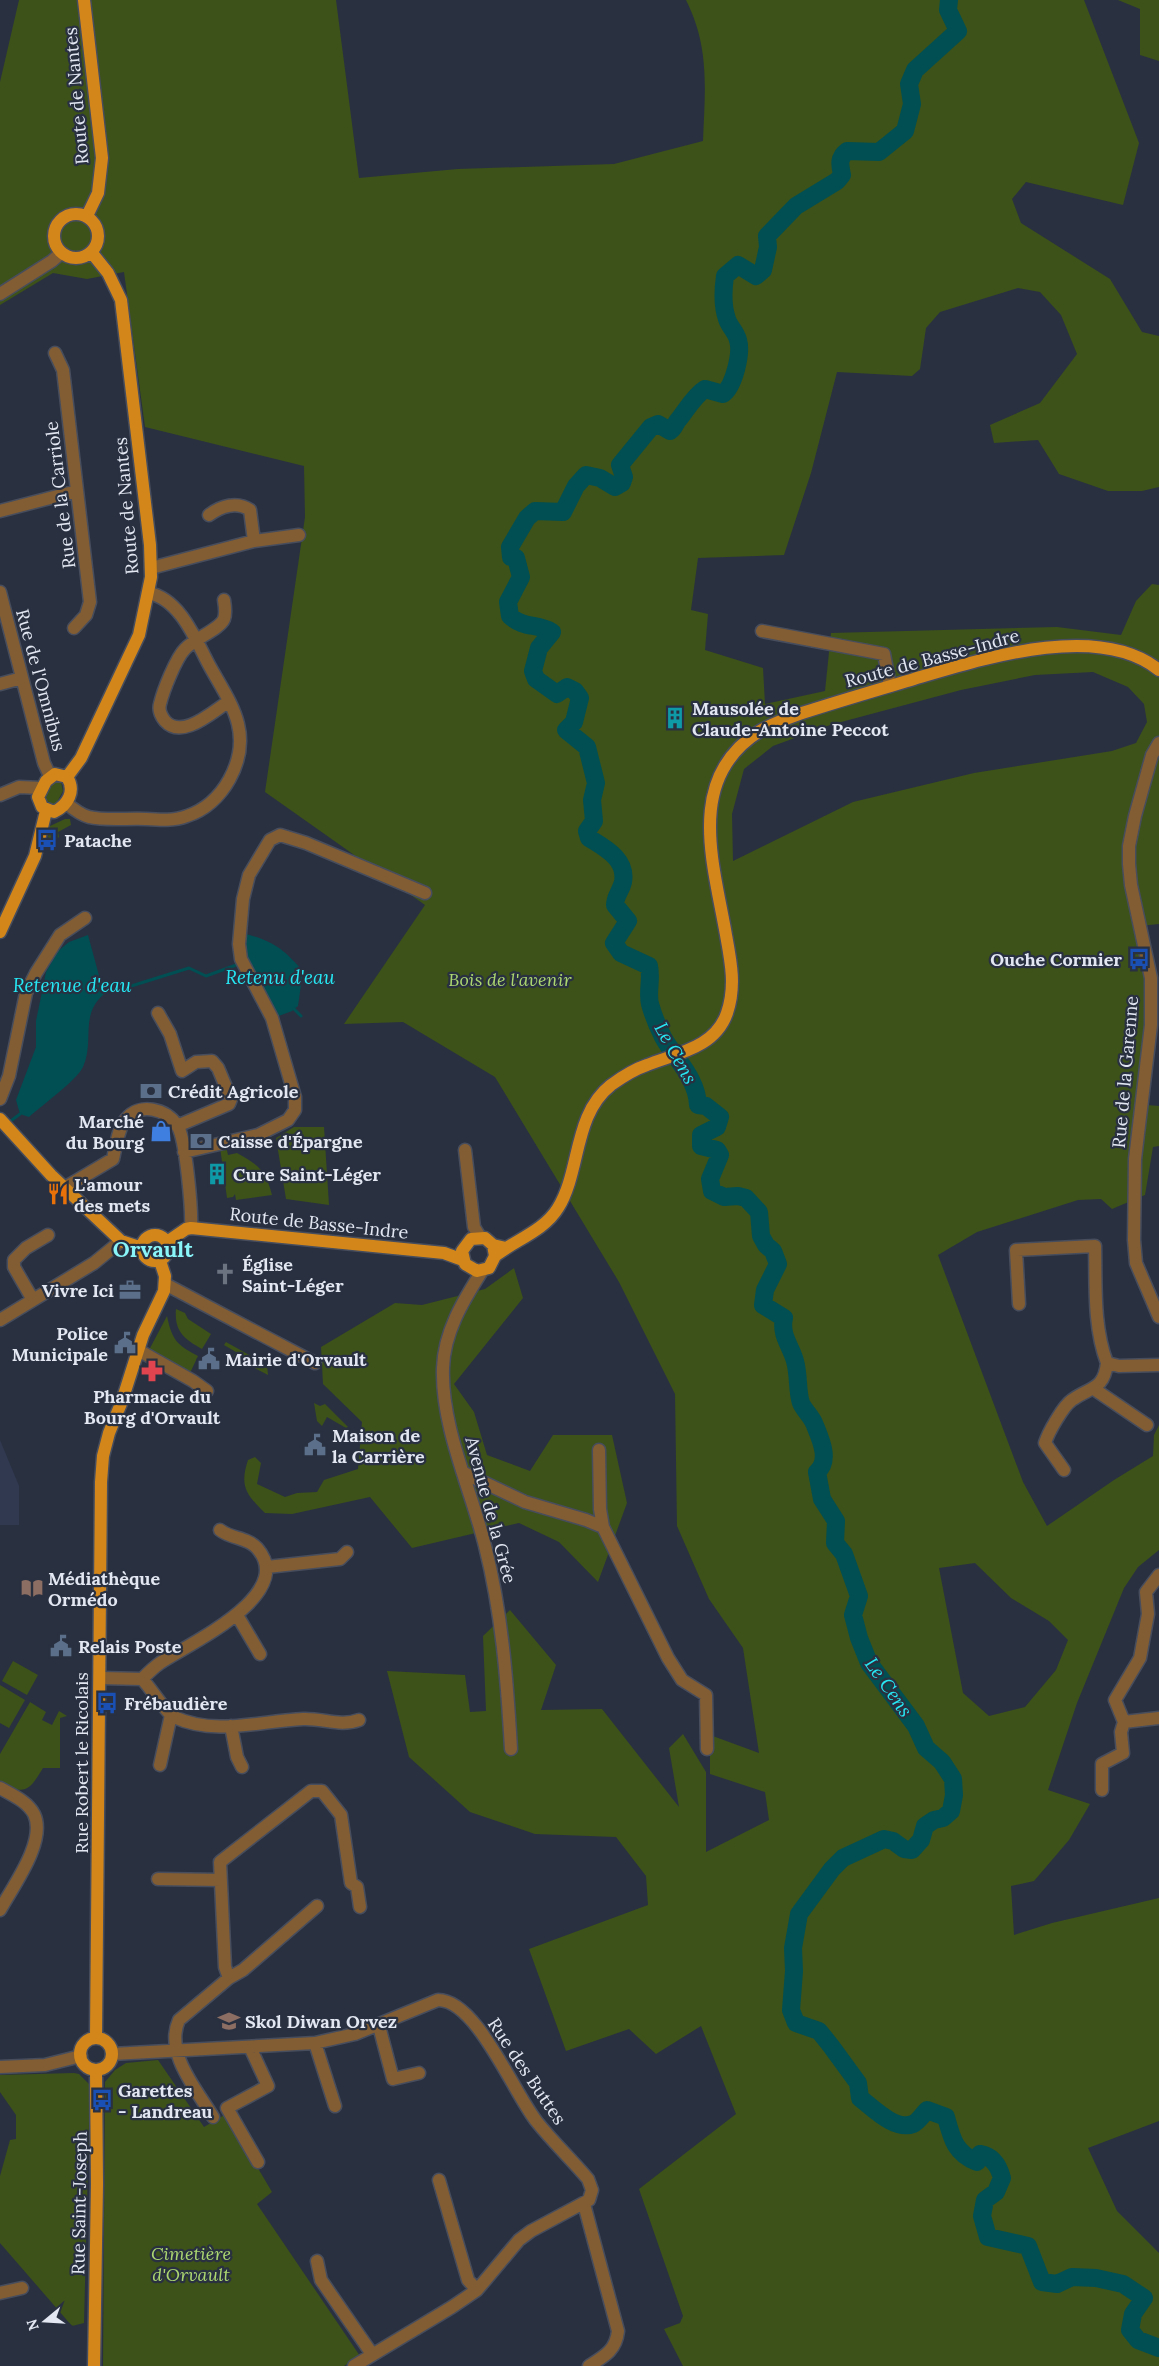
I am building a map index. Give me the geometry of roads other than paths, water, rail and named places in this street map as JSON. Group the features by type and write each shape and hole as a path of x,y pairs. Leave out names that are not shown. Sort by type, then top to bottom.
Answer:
{"main road":[{"name":"Route de Nantes","path":"84,0 102,158 98,193 87,216"},
{"path":"74,214 87,216 93,221 99,234 92,253 80,259 73,259 61,253 54,242 57,224 62,219 74,214"},
{"name":"Route de Nantes","path":"68,777 81,758 139,635 151,568 122,300 102,264 92,253"},
{"name":"Route de Basse-Indre","path":"477,1270 489,1268 494,1251 506,1248 535,1230 557,1209 567,1190 588,1116 610,1086 629,1073 687,1052 704,1042 716,1031 726,1015 732,996 732,973 709,830 710,809 720,775 734,754 748,740 772,724 802,712 989,658 1037,649 1084,647 1109,649 1132,653 1159,670"},
{"path":"54,774 68,777 72,784 71,794 66,803 54,812 46,811 39,802 41,788 50,776 54,774"},
{"path":"0,932 36,856 46,811"},
{"path":"0,1119 121,1242 142,1248 148,1259 160,1261"},
{"path":"166,1242 186,1229 191,1228"},
{"name":"Route de Basse-Indre","path":"191,1228 444,1253 463,1260"},
{"path":"142,1248 145,1239 154,1235 163,1238 166,1242 168,1253 160,1261"},
{"path":"477,1270 463,1260 472,1237 494,1251"},
{"name":"Route de Basse-Indre","path":"444,1253 472,1237"},
{"path":"160,1261 165,1284"},
{"name":"Rue Robert le Ricolais","path":"96,2038 100,1566 103,1456 138,1350 161,1299 165,1284"},
{"path":"96,2038 107,2043 112,2054 108,2066 96,2071 86,2066 81,2056 85,2044 96,2038"},
{"name":"Rue Saint-Joseph","path":"94,2366 97,2184 96,2071"}],"street":[{"path":"0,294 52,261 61,253"},
{"name":"Rue de la Carriole","path":"55,353 63,370 90,602 86,616 74,628"},
{"path":"0,511 76,491"},
{"path":"209,514 219,507 242,505 250,510 254,541"},
{"path":"151,568 254,541 298,536"},
{"name":"Rue de l'Omnibus","path":"0,592 3,618 22,678 44,763 50,776"},
{"path":"66,803 88,817 172,820 196,813 222,791 237,760 240,748 238,724 195,639 176,610 166,600 148,593"},
{"path":"224,600 225,618 221,624 195,639 181,654 160,701 160,714 174,728 186,728 228,702"},
{"path":"762,631 884,654 890,686"},
{"path":"0,684 22,678"},
{"name":"Rue de la Garenne","path":"1159,743 1148,768 1129,846 1131,885 1155,996 1135,1159 1134,1240 1136,1263 1159,1317"},
{"path":"0,795 19,788 41,788"},
{"path":"184,1152 258,1135 288,1120 295,1110 295,1097 272,1018 239,953 239,923 248,875 270,840 280,835 306,843 426,894"},
{"path":"0,1099 9,1076 26,993 60,935 85,918"},
{"path":"158,1013 170,1034 182,1071 196,1062 212,1061 218,1068 232,1099 229,1104 177,1126"},
{"path":"66,1187 112,1159 122,1126 127,1118 135,1112 157,1110 166,1114 177,1126 184,1152 191,1228"},
{"path":"465,1150 472,1237"},
{"path":"33,1300 14,1267 14,1260 26,1248 48,1235"},
{"path":"0,1320 94,1263 121,1242"},
{"path":"1018,1304 1016,1250 1095,1246 1097,1320 1102,1350 1107,1363 1106,1375 1094,1389 1070,1400 1047,1435 1045,1443 1064,1470"},
{"name":"Avenue de la Grée","path":"477,1270 472,1286 456,1316 449,1335 443,1367 444,1393 450,1422 486,1546 496,1597 505,1654 511,1749"},
{"path":"165,1284 315,1363"},
{"path":"138,1350 207,1391"},
{"path":"1107,1363 1119,1366 1159,1365"},
{"path":"1094,1389 1147,1425"},
{"path":"599,1450 600,1509 603,1527 668,1658 682,1680 706,1695 706,1749"},
{"path":"464,1472 525,1502 603,1527"},
{"path":"586,1520 600,1509"},
{"path":"142,1679 158,1664 237,1615 259,1591 267,1567 258,1548 249,1542 226,1535 220,1530"},
{"path":"267,1567 340,1559 347,1552"},
{"path":"1102,1790 1102,1764 1123,1754 1121,1732 1124,1722 1116,1700 1140,1658 1148,1614 1146,1592 1159,1575"},
{"path":"237,1615 260,1654"},
{"path":"100,1678 142,1679 153,1689 171,1716 198,1724 230,1726 305,1719 348,1724 359,1720"},
{"path":"160,1765 171,1716"},
{"path":"1124,1722 1159,1718"},
{"path":"230,1726 237,1757 242,1767"},
{"path":"0,1788 23,1801 34,1814 37,1830 33,1851 0,1910"},
{"path":"229,1978 225,1967 220,1862 311,1791 322,1791 341,1815 351,1883 357,1887 360,1907"},
{"path":"158,1879 221,1880"},
{"path":"213,2117 176,2051 174,2030 178,2020 229,1978 243,1970 317,1906"},
{"name":"Rue des Buttes","path":"379,2026 438,2000 448,2000 459,2008 484,2036 536,2121 588,2180 592,2190 589,2200 584,2204"},
{"path":"112,2054 315,2042 355,2034 379,2026 393,2079 419,2073"},
{"path":"315,2042 335,2106"},
{"path":"250,2047 268,2086 228,2108 258,2162"},
{"path":"0,2067 45,2065 81,2056"},
{"path":"439,2180 468,2280 477,2290"},
{"path":"354,2366 452,2308 477,2290 519,2240 531,2231 584,2204 618,2330 617,2342 612,2351 589,2366"},
{"path":"317,2262 321,2280 372,2354"},
{"path":"0,2293 22,2288"}],"water":[{"name":"Retenu d'eau","path":"246,934 272,943 290,957 303,971 298,1006 292,1011 276,1017 245,954"},
{"name":"Retenue d'eau","path":"88,935 104,994 96,1002 92,1011 88,1047 83,1067 66,1086 29,1117 20,1114 16,1100 36,1047 36,1021 46,972 58,951 69,942"}],"waterway":[{"name":"Le Cens","path":"949,0 948,10 958,31 915,70 909,84 912,104 905,131 879,152 847,151 841,159 842,175 837,181 796,206 767,236 768,247 763,270 756,276 738,265 725,276 724,308 739,346 734,377 727,390 723,394 705,389 691,402 670,431 658,424 651,427 620,465 624,477 622,483 615,487 600,478 586,475 576,486 563,512 535,511 527,518 510,547 511,557 516,558 521,577 508,602 510,616 515,620 552,632 539,648 533,671 536,679 557,694 567,687 575,691 580,698 574,722 566,730 587,747 596,783 592,800 594,821 587,831 589,838 614,855 622,867 623,874 623,882 615,905 628,921 614,943 621,953 649,966 650,1004 661,1033 690,1077 697,1095 698,1105 706,1106 720,1117 717,1127 701,1135 701,1146 717,1150 720,1155 710,1179 712,1191 724,1197 738,1196 746,1198 759,1212 761,1236 766,1245 773,1251 778,1264 765,1290 763,1305 784,1318 783,1330 795,1361 801,1403 813,1420 821,1442 824,1455 821,1467 817,1472 822,1499 836,1521 835,1543 844,1554 859,1596 853,1615 859,1638 869,1663 916,1726 926,1748 942,1762 953,1779 954,1795 951,1811 943,1818 934,1820 925,1826 921,1840 912,1850 904,1849 893,1841 884,1839 843,1858 832,1869 799,1914 793,1948 794,1971 791,2010 796,2023 819,2031 858,2083 860,2098 878,2112 892,2121 906,2125 915,2123 927,2110 946,2117 953,2139 959,2150 977,2162 980,2154 989,2157 995,2163 1002,2178 996,2192 985,2200 982,2216 988,2237 1028,2246 1042,2282 1057,2284 1072,2277 1096,2278 1123,2284 1144,2298 1133,2314 1130,2330 1138,2340 1159,2348"},
{"path":"112,992 189,968 206,976 239,964"},
{"path":"294,1009 301,1016"},
{"path":"12,1120 20,1114"}],"place":[{"name":"Mausolée de Claude-Antoine Peccot","path":"675,718"},
{"name":"Patache","path":"47,840"},
{"name":"Ouche Cormier","path":"1139,959"},
{"name":"Crédit Agricole","path":"151,1091"},
{"name":"Marché du Bourg","path":"161,1131"},
{"name":"Caisse d'Épargne","path":"201,1141"},
{"name":"Cure Saint-Léger","path":"217,1174"},
{"name":"L'amour des mets","path":"58,1194"},
{"name":"Église Saint-Léger","path":"225,1274"},
{"name":"Vivre Ici","path":"130,1290"},
{"name":"Police Municipale","path":"125,1343"},
{"name":"Mairie d'Orvault","path":"209,1359"},
{"name":"Pharmacie du Bourg d'Orvault","path":"152,1371"},
{"name":"Maison de la Carrière","path":"315,1445"},
{"name":"Médiathèque Ormédo","path":"32,1588"},
{"name":"Relais Poste","path":"61,1646"},
{"name":"Frébaudière","path":"107,1703"},
{"name":"Skol Diwan Orvez","path":"229,2021"},
{"name":"Garettes - Landreau","path":"102,2100"}],"district":[{"name":"Orvault","path":"153,1249"}],"park label":[{"name":"Bois de l'avenir","path":"510,979"},
{"name":"Cimetière d'Orvault","path":"191,2263"}]}
